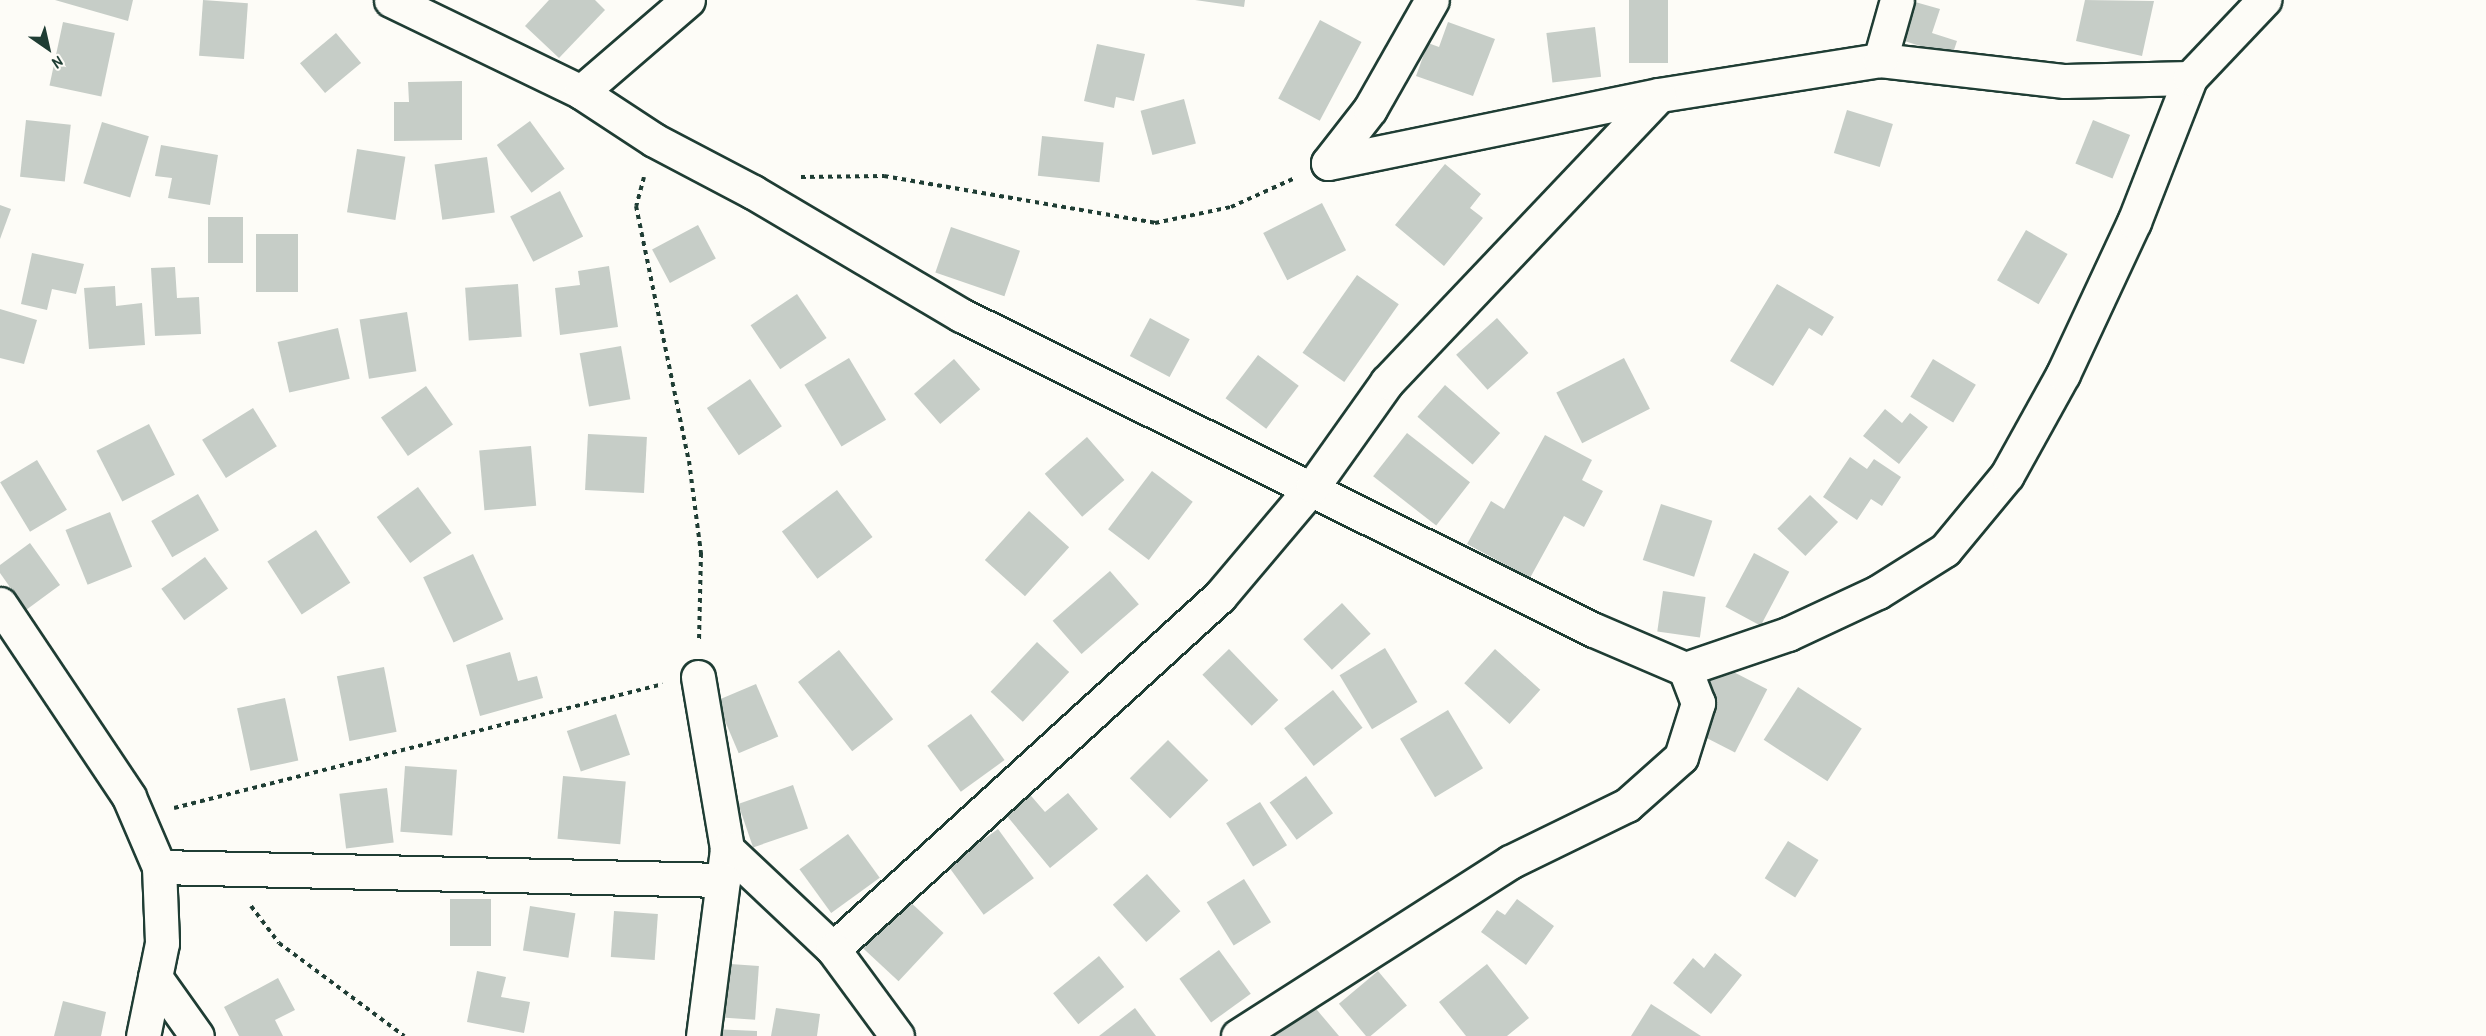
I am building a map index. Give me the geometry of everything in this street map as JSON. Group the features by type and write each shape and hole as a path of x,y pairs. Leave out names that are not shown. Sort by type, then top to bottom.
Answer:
{"street":[{"path":"391,0 581,92 654,140 753,192 961,315 1313,486 1594,630 1685,669 1838,611 1945,550 2007,475 2063,374 2134,222 2190,78 2264,0"},
{"path":"581,92 688,0"},
{"path":"1328,163 1370,109 1432,0"},
{"path":"1880,60 1897,0"},
{"path":"1328,163 1659,95 1880,60 2065,81 2190,78"},
{"path":"833,949 1220,596 1313,486 1387,382 1659,95"},
{"path":"0,604 138,817 159,867 162,943 143,1036"},
{"path":"1238,1036 1510,862 1627,805 1681,757 1698,703 1685,669"},
{"path":"698,677 725,864 703,1036"},
{"path":"159,867 725,864 833,949 897,1036"},
{"path":"155,977 197,1036"}],"path":[{"path":"138,817 583,700 698,677 700,553 689,462 636,206 654,140"},
{"path":"753,192 800,177 884,176 1155,223 1231,207 1328,163"},
{"path":"220,868 279,942 404,1036"}],"building":[{"path":"55,0 133,0 128,21"},
{"path":"203,0 248,3 244,59 199,56"},
{"path":"549,0 595,0 605,10 559,58 525,26"},
{"path":"1195,0 1245,0 1244,7"},
{"path":"1629,0 1668,0 1668,63 1629,63"},
{"path":"1908,0 1940,9 1932,33 1957,41 1952,56 1895,38"},
{"path":"2085,0 2154,1 2142,56 2076,41"},
{"path":"1320,20 1361,42 1320,121 1278,99"},
{"path":"63,22 115,33 101,97 49,86"},
{"path":"1448,22 1495,39 1473,96 1416,76 1428,43 1439,47"},
{"path":"1595,27 1601,77 1552,83 1546,33"},
{"path":"336,33 361,63 325,93 300,63"},
{"path":"1097,44 1145,54 1134,101 1116,97 1114,108 1084,101"},
{"path":"462,81 462,140 394,141 394,102 409,102 408,82"},
{"path":"1184,99 1196,143 1152,155 1141,111"},
{"path":"1847,110 1893,124 1880,167 1834,153"},
{"path":"26,120 71,125 65,181 20,177"},
{"path":"2093,120 2130,135 2112,179 2075,164"},
{"path":"530,121 565,169 532,193 497,145"},
{"path":"102,122 149,136 130,198 83,183"},
{"path":"1042,136 1104,142 1099,182 1038,176"},
{"path":"161,145 218,155 210,205 168,198 172,178 155,176"},
{"path":"357,149 405,157 395,220 347,212"},
{"path":"487,157 495,212 442,220 435,164"},
{"path":"1445,164 1481,194 1470,208 1483,218 1444,266 1395,225"},
{"path":"560,191 583,236 533,262 510,216"},
{"path":"1322,203 1346,250 1287,280 1263,233"},
{"path":"0,205 11,209 0,239"},
{"path":"208,217 243,217 243,263 208,263"},
{"path":"698,225 716,259 670,283 652,249"},
{"path":"951,227 1020,251 1004,296 935,272"},
{"path":"2026,230 2068,254 2039,304 1997,280"},
{"path":"256,234 298,234 298,292 256,292"},
{"path":"32,253 84,264 76,294 52,289 47,310 21,304"},
{"path":"609,266 618,327 560,335 555,288 580,285 578,271"},
{"path":"175,267 177,298 199,297 201,334 155,336 151,268"},
{"path":"1357,275 1399,304 1344,382 1303,353"},
{"path":"518,284 522,337 469,341 465,288"},
{"path":"1777,284 1834,317 1822,336 1809,328 1773,386 1730,361"},
{"path":"115,286 116,306 142,303 145,345 89,349 84,288"},
{"path":"797,294 827,338 780,369 751,325"},
{"path":"0,309 37,320 24,364 0,358"},
{"path":"407,312 416,371 369,379 360,320"},
{"path":"1150,318 1190,339 1170,377 1130,356"},
{"path":"1497,318 1528,353 1488,390 1456,355"},
{"path":"338,328 350,379 289,393 278,342"},
{"path":"621,346 630,399 589,406 580,353"},
{"path":"1258,355 1299,386 1266,429 1226,398"},
{"path":"849,358 886,420 842,446 804,385"},
{"path":"1624,358 1650,409 1582,443 1556,393"},
{"path":"954,359 980,389 940,424 914,394"},
{"path":"1933,359 1976,385 1953,422 1910,397"},
{"path":"750,379 782,426 739,455 707,408"},
{"path":"1445,385 1500,433 1473,465 1417,417"},
{"path":"426,386 453,425 408,456 381,418"},
{"path":"253,408 277,446 226,478 202,440"},
{"path":"1885,409 1902,423 1910,413 1928,427 1899,464 1863,436"},
{"path":"149,424 175,475 122,502 96,451"},
{"path":"1407,433 1470,482 1436,526 1373,476"},
{"path":"588,434 647,437 644,493 585,490"},
{"path":"1545,435 1592,460 1582,480 1603,491 1584,527 1564,516 1530,578 1467,544 1491,501 1504,509"},
{"path":"1087,437 1124,480 1082,517 1045,474"},
{"path":"531,446 536,506 484,510 479,451"},
{"path":"1850,457 1867,469 1874,459 1901,477 1882,506 1871,499 1857,520 1823,497"},
{"path":"37,460 67,510 30,532 0,482"},
{"path":"1152,471 1193,502 1149,560 1108,529"},
{"path":"418,487 452,533 410,563 377,517"},
{"path":"837,490 873,537 817,579 782,532"},
{"path":"198,494 219,530 172,557 151,521"},
{"path":"1810,495 1838,522 1805,556 1777,529"},
{"path":"1661,504 1712,521 1694,577 1643,560"},
{"path":"1029,511 1069,547 1025,596 985,560"},
{"path":"110,512 132,567 88,585 65,530"},
{"path":"316,530 350,583 302,614 267,562"},
{"path":"30,543 60,585 26,610 0,573 0,565"},
{"path":"1754,553 1789,572 1761,626 1725,607"},
{"path":"473,554 503,619 454,642 423,577"},
{"path":"205,557 228,589 184,620 161,589"},
{"path":"1110,571 1139,604 1082,654 1053,621"},
{"path":"1663,591 1706,597 1700,638 1657,632"},
{"path":"1342,603 1371,634 1332,670 1303,639"},
{"path":"1037,642 1069,672 1023,722 991,692"},
{"path":"1385,648 1417,702 1372,729 1340,675"},
{"path":"1229,649 1278,700 1252,726 1202,675"},
{"path":"1495,649 1540,690 1510,724 1464,683"},
{"path":"839,650 893,719 852,751 798,682"},
{"path":"510,652 518,681 537,676 543,698 480,716 466,665"},
{"path":"1712,661 1767,689 1735,752 1680,724"},
{"path":"384,667 397,732 349,741 337,676"},
{"path":"756,684 778,736 739,753 716,701"},
{"path":"1798,687 1862,728 1827,781 1764,740"},
{"path":"1333,690 1363,728 1314,766 1284,728"},
{"path":"285,698 298,761 250,771 237,708"},
{"path":"1448,710 1483,768 1435,797 1400,739"},
{"path":"616,714 630,755 581,772 567,731"},
{"path":"971,714 1005,760 961,792 927,746"},
{"path":"1168,740 1208,780 1170,818 1130,778"},
{"path":"405,766 457,770 452,835 400,832"},
{"path":"563,776 626,781 620,844 558,839"},
{"path":"1306,776 1333,813 1297,840 1270,802"},
{"path":"793,785 808,828 753,847 738,804"},
{"path":"387,788 394,843 346,848 339,794"},
{"path":"1026,790 1045,812 1068,793 1098,829 1050,868 1002,810"},
{"path":"1260,802 1287,845 1253,866 1226,823"},
{"path":"998,829 1034,878 984,915 948,865"},
{"path":"848,834 880,878 831,913 799,869"},
{"path":"1788,841 1819,860 1795,897 1765,878"},
{"path":"1147,874 1180,911 1146,942 1113,905"},
{"path":"1244,879 1271,922 1234,946 1207,902"},
{"path":"450,899 491,899 491,946 450,946"},
{"path":"907,899 944,933 899,981 862,947"},
{"path":"1517,899 1554,926 1526,965 1481,932 1497,910 1505,915"},
{"path":"530,906 575,913 568,958 523,950"},
{"path":"614,911 658,914 655,960 611,957"},
{"path":"1219,950 1251,994 1211,1022 1179,979"},
{"path":"1715,953 1742,975 1711,1014 1673,983 1693,958 1704,968"},
{"path":"1099,956 1124,987 1078,1024 1053,993"},
{"path":"702,962 759,966 755,1020 698,1016"},
{"path":"1487,964 1529,1018 1507,1036 1466,1036 1439,1002"},
{"path":"477,971 506,977 501,997 530,1002 524,1033 467,1022"},
{"path":"1378,971 1407,1005 1371,1036 1366,1036 1339,1004"},
{"path":"278,978 295,1010 275,1020 283,1036 239,1036 224,1007"},
{"path":"63,1001 106,1012 101,1036 54,1036"},
{"path":"1312,1004 1339,1036 1274,1036"},
{"path":"1651,1004 1701,1036 1631,1036"},
{"path":"776,1008 820,1014 817,1036 771,1036"},
{"path":"1135,1008 1156,1036 1099,1036"},
{"path":"689,1028 757,1031 757,1036 689,1036"}]}
